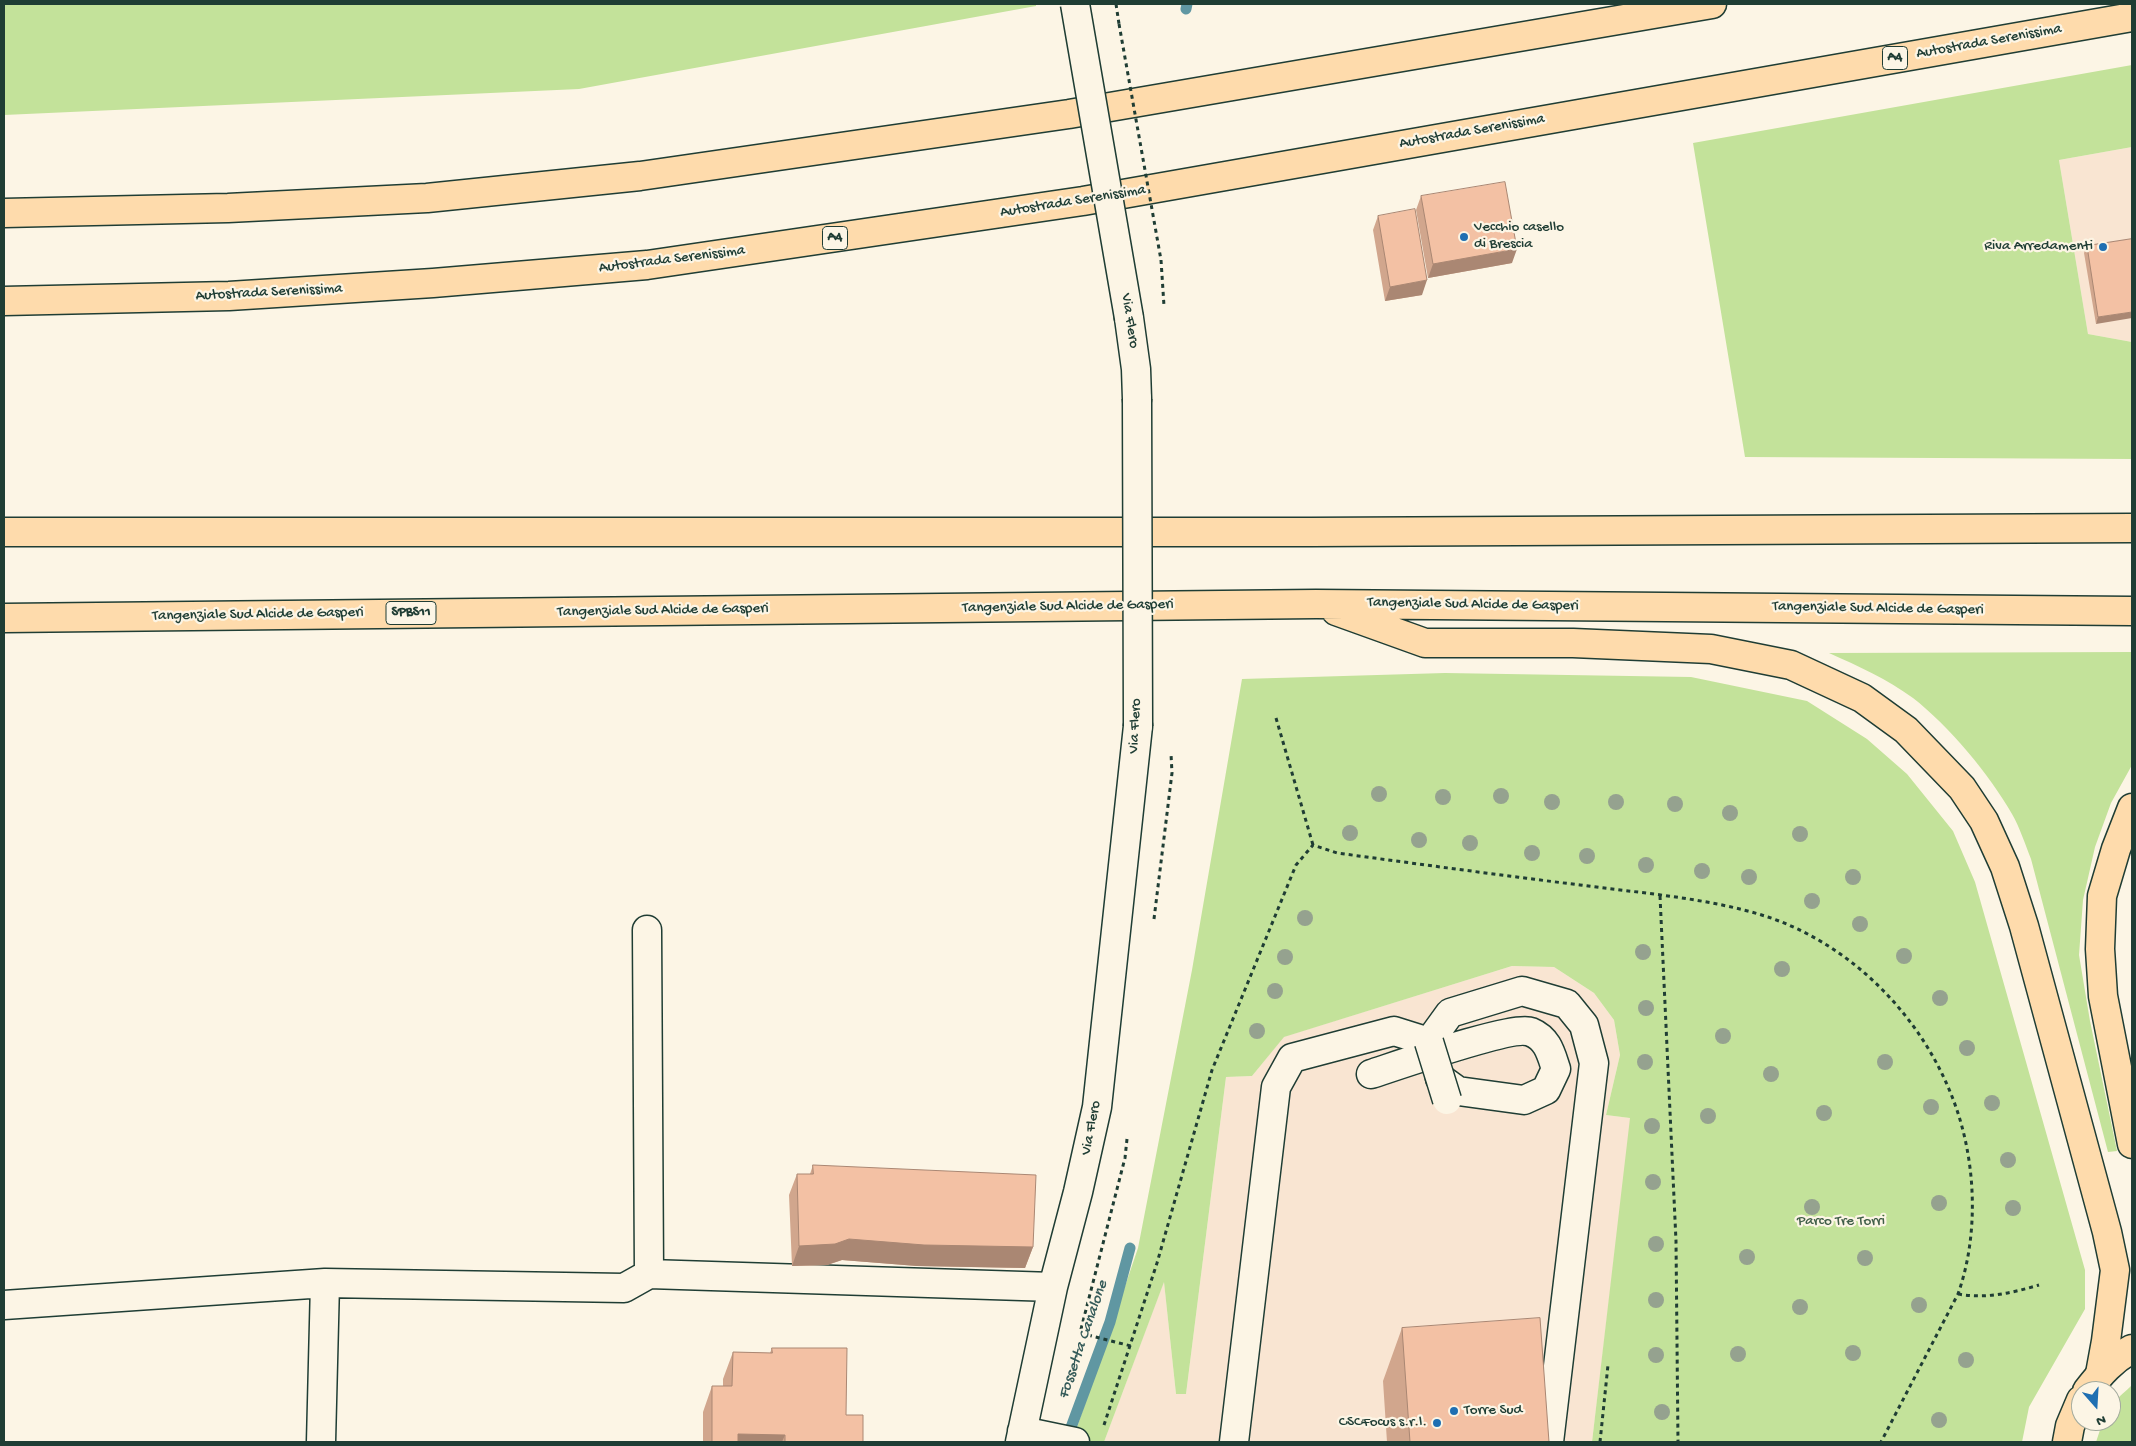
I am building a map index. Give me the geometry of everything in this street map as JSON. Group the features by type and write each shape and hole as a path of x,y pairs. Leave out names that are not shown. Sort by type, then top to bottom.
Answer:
{"main road":[{"path":"4,213 228,208 427,198 640,176 1069,114 1712,4"},
{"name":"Autostrada Serenissima","path":"4,301 229,296 434,283 647,265 1083,201 2132,17"},
{"path":"4,532 1311,532 2132,528"},
{"path":"1316,604 1425,644 1573,643 1711,649 1791,665 1862,698 1906,730 1962,788 1984,821 2005,867 2024,926 2107,1232 2115,1270 2106,1341 2093,1381"},
{"name":"Tangenziale Sud Alcide de Gasperi","path":"4,618 1316,604 2132,611"},
{"path":"2132,808 2116,849 2102,896 2100,949 2103,996 2132,1144"},
{"path":"2094,1381 2121,1355 2132,1349"},
{"path":"2068,1442 2071,1424"}],"street":[{"name":"Via Flero","path":"1021,1437 1053,1287 1078,1192 1097,1107 1138,726 1136,369 1129,318 1075,4"},
{"path":"647,930 649,1274"},
{"path":"1428,1042 1450,1014 1522,991 1567,1004 1584,1025 1594,1063 1549,1442"},
{"path":"1234,1442 1276,1087 1292,1058 1394,1031 1428,1042"},
{"path":"1371,1074 1506,1032 1531,1032 1550,1047 1556,1069 1546,1090 1524,1100 1444,1089 1428,1042"},
{"path":"4,1305 325,1283 624,1288 649,1274 1053,1287"},
{"path":"320,1442 325,1283"},
{"path":"1021,1437 1076,1442"}],"path":[{"path":"1116,4 1161,260"},
{"path":"1276,718 1313,845"},
{"path":"1660,896 1676,1241 1678,1442"},
{"path":"1958,1294 1976,1297 2015,1292 2039,1285"},
{"path":"1080,1333 1131,1346 1101,1434"},
{"path":"1600,1442 1608,1365"}],"shaded area":[{"name":"Riva Arredamenti","path":"2132,147 2132,342 2088,334 2059,160"},
{"path":"1512,966 1554,967 1594,993 1614,1020 1620,1055 1606,1115 1631,1118 1592,1442 1104,1442 1164,1281 1176,1394 1186,1394 1226,1077 1252,1076 1283,1037"}],"green space":[{"path":"4,4 1036,4 1036,6 579,89 4,115"},
{"path":"2132,65 2132,147 2059,160 2088,334 2132,342 2132,459 1745,457 1693,143"},
{"path":"2132,652 2132,765 2111,803 2095,847 2083,900 2079,955 2090,1021 2117,1151 2108,1152 2031,859 2012,814 1992,783 1967,751 1926,709 1893,685 1829,653"},
{"name":"Parco Tre Torri","path":"1445,673 1691,677 1807,701 1867,739 1907,774 1953,831 1975,882 2085,1270 2085,1309 2029,1407 2022,1442 1592,1442 1630,1118 1606,1115 1620,1055 1614,1020 1594,993 1554,967 1512,966 1284,1037 1252,1076 1226,1077 1186,1394 1176,1394 1164,1282 1104,1442 1072,1442 1138,1248 1192,970 1242,679"},
{"path":"2132,1385 2132,1442 2096,1442 2100,1431 2121,1431 2121,1395"}],"building":[{"name":"Vecchio casello di Brescia","path":"1505,182 1517,249 1433,264 1421,196"},
{"path":"1415,209 1427,280 1390,287 1378,216"},
{"path":"2132,239 2132,312 2098,317 2087,246"},
{"path":"813,1165 1036,1175 1033,1247 924,1245 849,1239 835,1244 799,1246 797,1174 813,1174"},
{"path":"1540,1318 1549,1442 1410,1442 1402,1328"},
{"path":"772,1348 847,1348 846,1415 863,1415 863,1442 785,1442 785,1435 738,1434 738,1442 712,1442 712,1386 732,1386 733,1352 772,1353"}],"waterway":[{"name":"Fossetta Canalone","path":"1186,9 1187,4"},
{"name":"Fossetta Canalone","path":"1066,1441 1110,1322 1130,1248"}],"place":[{"name":"Vecchio casello di Brescia","path":"1464,237"},
{"name":"Riva Arredamenti","path":"2103,247"},
{"name":"Torre Sud","path":"1454,1411"},
{"name":"CSCFocus s.r.l.","path":"1437,1423"}]}
